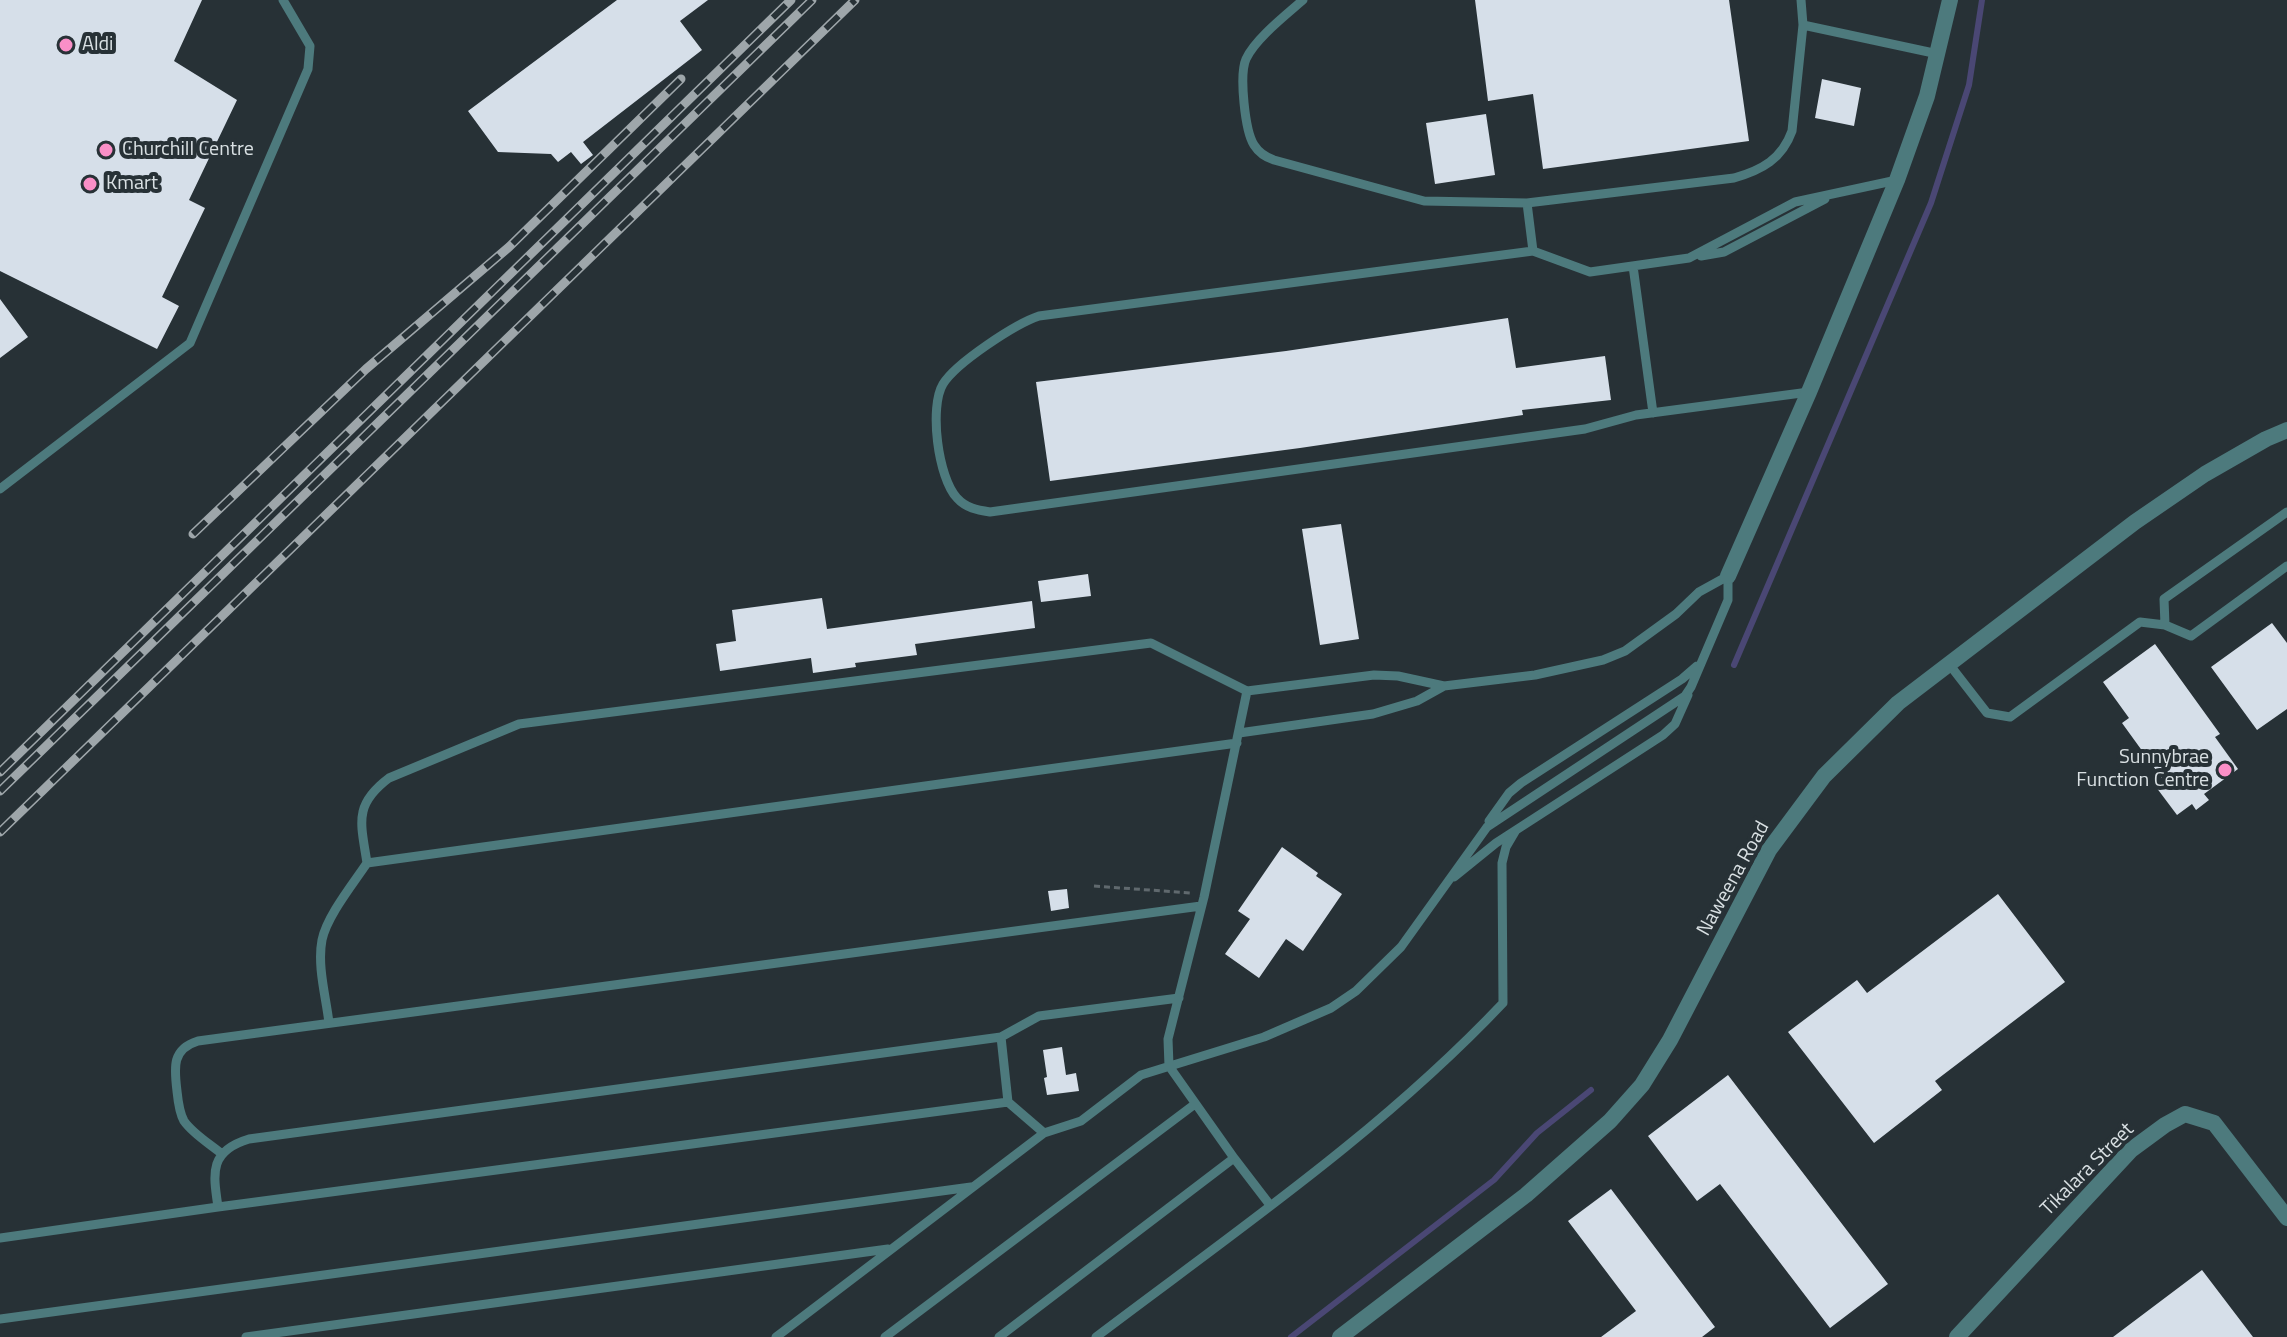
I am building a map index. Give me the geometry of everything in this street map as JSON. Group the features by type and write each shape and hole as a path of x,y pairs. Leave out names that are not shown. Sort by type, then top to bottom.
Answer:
{"street":[{"path":"1728,576 1897,180 1924,108 1950,0"},
{"name":"Naweena Road","path":"1340,1337 1526,1195 1610,1121 1642,1085 1670,1040 1769,850 1824,776 1898,703 2135,522 2205,474 2287,430"},
{"name":"Tikalara Street","path":"1957,1337 2131,1150 2185,1114 2214,1123 2287,1218"}],"lane":[{"path":"0,489 190,343 308,69 310,46 283,0"},
{"path":"1303,0 1258,42 1246,59 1243,80 1248,126 1260,152 1274,160 1424,201 1527,203 1734,178 1771,162 1781,153 1792,131 1803,25 1801,0"},
{"path":"1803,25 1938,54"},
{"path":"1689,258 1795,202 1897,180"},
{"path":"1809,392 1653,413 1585,429 990,512 970,508 957,499 944,477 935,411 937,394 955,369 1026,320 1051,313 1533,251 1590,272 1689,258 1724,252 1835,193"},
{"path":"1527,203 1533,251"},
{"path":"1633,266 1653,413"},
{"path":"2165,625 2164,599 2287,512"},
{"path":"1949,664 1987,713 2010,717 2140,622 2165,625 2191,636 2287,566"},
{"path":"329,1023 321,956 322,939 367,863 361,816 365,801 375,788 389,778 519,724 1151,643 1247,691 1374,675 1398,676 1444,686 1535,675 1603,660 1625,651 1649,636 1699,592 1728,576 1728,600 1675,724 1663,735 1516,830 1474,860 1440,891"},
{"path":"776,1337 1044,1133 1081,1121 1141,1075 1264,1037 1331,1008 1356,991 1401,947 1509,793 1690,673 1705,654"},
{"path":"367,863 1238,738 1373,714 1417,701 1444,686"},
{"path":"1478,837 1503,814 1678,703 1691,687"},
{"path":"1247,691 1202,901 1168,1039 1169,1066 1270,1205"},
{"path":"1096,1337 1378,1122 1429,1077 1503,1003 1502,863 1506,847 1516,830"},
{"path":"222,1154 186,1125 182,1116 174,1067 179,1051 198,1041 1202,901"},
{"path":"218,1207 215,1168 222,1154 249,1139 1001,1037 1039,1016 1179,998"},
{"path":"1001,1037 1008,1102 1044,1133"},
{"path":"0,1238 1008,1102"},
{"path":"885,1337 1195,1104"},
{"path":"999,1337 1234,1158"},
{"path":"0,1319 974,1186"},
{"path":"246,1337 892,1249"}],"path":[{"path":"1094,886 1182,891 1202,901"}],"building":[{"name":"Churchill Centre","path":"0,0 202,0 174,61 237,100 189,200 205,208 162,297 179,306 157,349 0,271"},
{"path":"617,0 708,0 680,21 702,50 583,142 593,155 581,164 571,152 558,162 551,154 498,152 468,111"},
{"path":"1475,0 1729,0 1749,141 1543,169 1533,94 1488,101"},
{"path":"1822,79 1861,88 1854,126 1815,118"},
{"path":"1486,114 1495,175 1435,184 1426,123"},
{"path":"0,299 28,337 0,358"},
{"path":"1508,318 1516,368 1605,356 1611,400 1522,410 1523,415 1300,448 1050,481 1036,382 1286,351"},
{"path":"1341,524 1359,639 1320,645 1302,529"},
{"path":"1088,574 1091,596 1041,602 1038,581"},
{"path":"822,598 827,629 1032,601 1035,628 915,644 917,655 855,663 856,667 813,673 811,658 720,671 716,644 736,641 732,610"},
{"path":"2272,623 2287,643 2287,709 2257,730 2211,667"},
{"path":"2155,644 2220,734 2215,737 2238,769 2204,794 2209,800 2196,810 2192,804 2177,815 2156,787 2164,781 2122,723 2129,718 2103,682"},
{"path":"1282,847 1342,894 1303,951 1286,939 1259,978 1225,954 1250,919 1238,911"},
{"path":"1067,889 1069,908 1051,911 1048,891"},
{"path":"1998,894 2065,982 1935,1081 1942,1090 1874,1143 1788,1032 1857,980 1867,993"},
{"path":"1062,1047 1066,1075 1076,1073 1079,1091 1047,1095 1043,1050"},
{"path":"1728,1075 1888,1284 1830,1328 1720,1184 1697,1201 1648,1136"},
{"path":"1611,1189 1715,1327 1702,1337 1601,1337 1636,1311 1568,1221"},
{"path":"2202,1270 2253,1337 2113,1337"}],"waterway":[{"path":"1734,665 1931,203 1969,85 1982,0"},
{"path":"1291,1337 1494,1180 1537,1133 1591,1090"}],"railway":[{"path":"0,772 791,0"},
{"path":"0,791 812,0"},
{"path":"0,832 855,0"},
{"path":"193,534 366,369 509,247 681,79"}],"place":[{"name":"Aldi","path":"66,45"},
{"name":"Churchill Centre","path":"106,150"},
{"name":"Kmart","path":"90,184"},
{"name":"Sunnybrae Function Centre","path":"2225,770"}]}
